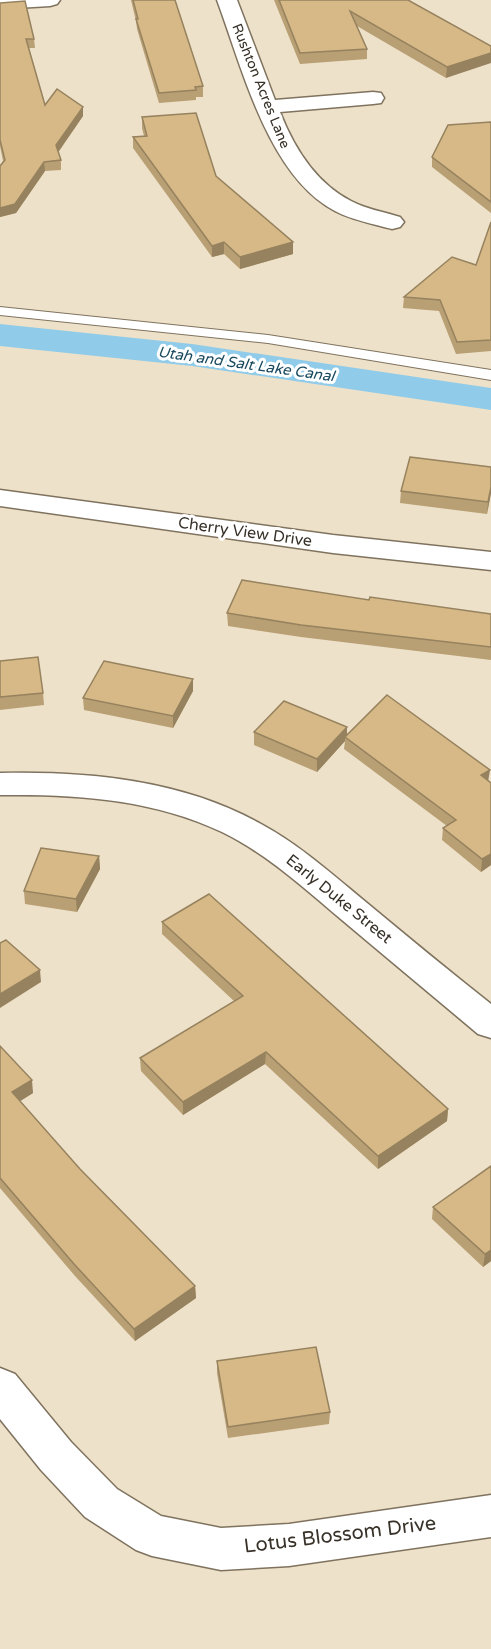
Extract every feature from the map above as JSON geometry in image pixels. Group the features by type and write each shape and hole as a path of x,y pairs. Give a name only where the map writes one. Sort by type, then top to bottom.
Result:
{"street":[{"path":"0,3 50,0"},
{"name":"Rushton Acres Lane","path":"226,0 283,146 326,194 354,210 392,222"},
{"path":"267,107 373,98"},
{"name":"Cherry View Drive","path":"0,498 333,544 491,561"},
{"name":"Early Duke Street","path":"0,784 36,782 101,786 170,801 232,824 289,857 491,1024"},
{"name":"Lotus Blossom Drive","path":"0,1388 56,1456 101,1503 152,1535 221,1549 289,1545 491,1516"}],"lane":[{"path":"0,311 268,339 491,375"}],"building":[{"path":"133,0 175,0 203,86 195,87 196,90 159,93 136,19 138,19"},
{"path":"279,0 408,0 491,46 491,53 447,67 350,11 367,49 300,53"},
{"path":"25,1 34,39 26,39 45,105 57,89 83,107 56,145 61,160 44,162 15,204 0,208 0,166 5,160 0,140 0,3"},
{"path":"196,113 216,176 293,242 240,257 224,242 212,246 133,137 147,136 142,117"},
{"path":"491,122 491,202 432,157 448,125"},
{"path":"491,222 491,340 457,342 440,300 404,297 452,257 476,265"},
{"path":"410,457 491,467 488,502 401,491"},
{"path":"242,580 369,600 370,597 491,614 491,647 301,625 227,613"},
{"path":"38,657 43,693 0,697 0,661"},
{"path":"104,661 193,679 173,716 83,698"},
{"path":"387,695 490,770 481,775 491,783 491,854 482,859 443,828 456,820 345,737"},
{"path":"284,701 347,727 317,759 254,732"},
{"path":"41,848 99,856 76,899 24,891"},
{"path":"209,894 448,1109 378,1156 266,1052 183,1102 140,1058 243,996 162,922"},
{"path":"6,940 40,970 0,994 0,943"},
{"path":"0,1046 32,1080 12,1092 80,1169 195,1286 134,1329 0,1178"},
{"path":"491,1166 491,1250 485,1254 433,1207"},
{"path":"316,1347 330,1412 228,1427 217,1361"}],"waterway":[{"name":"Utah and Salt Lake Canal","path":"0,335 192,355 491,399"}]}
